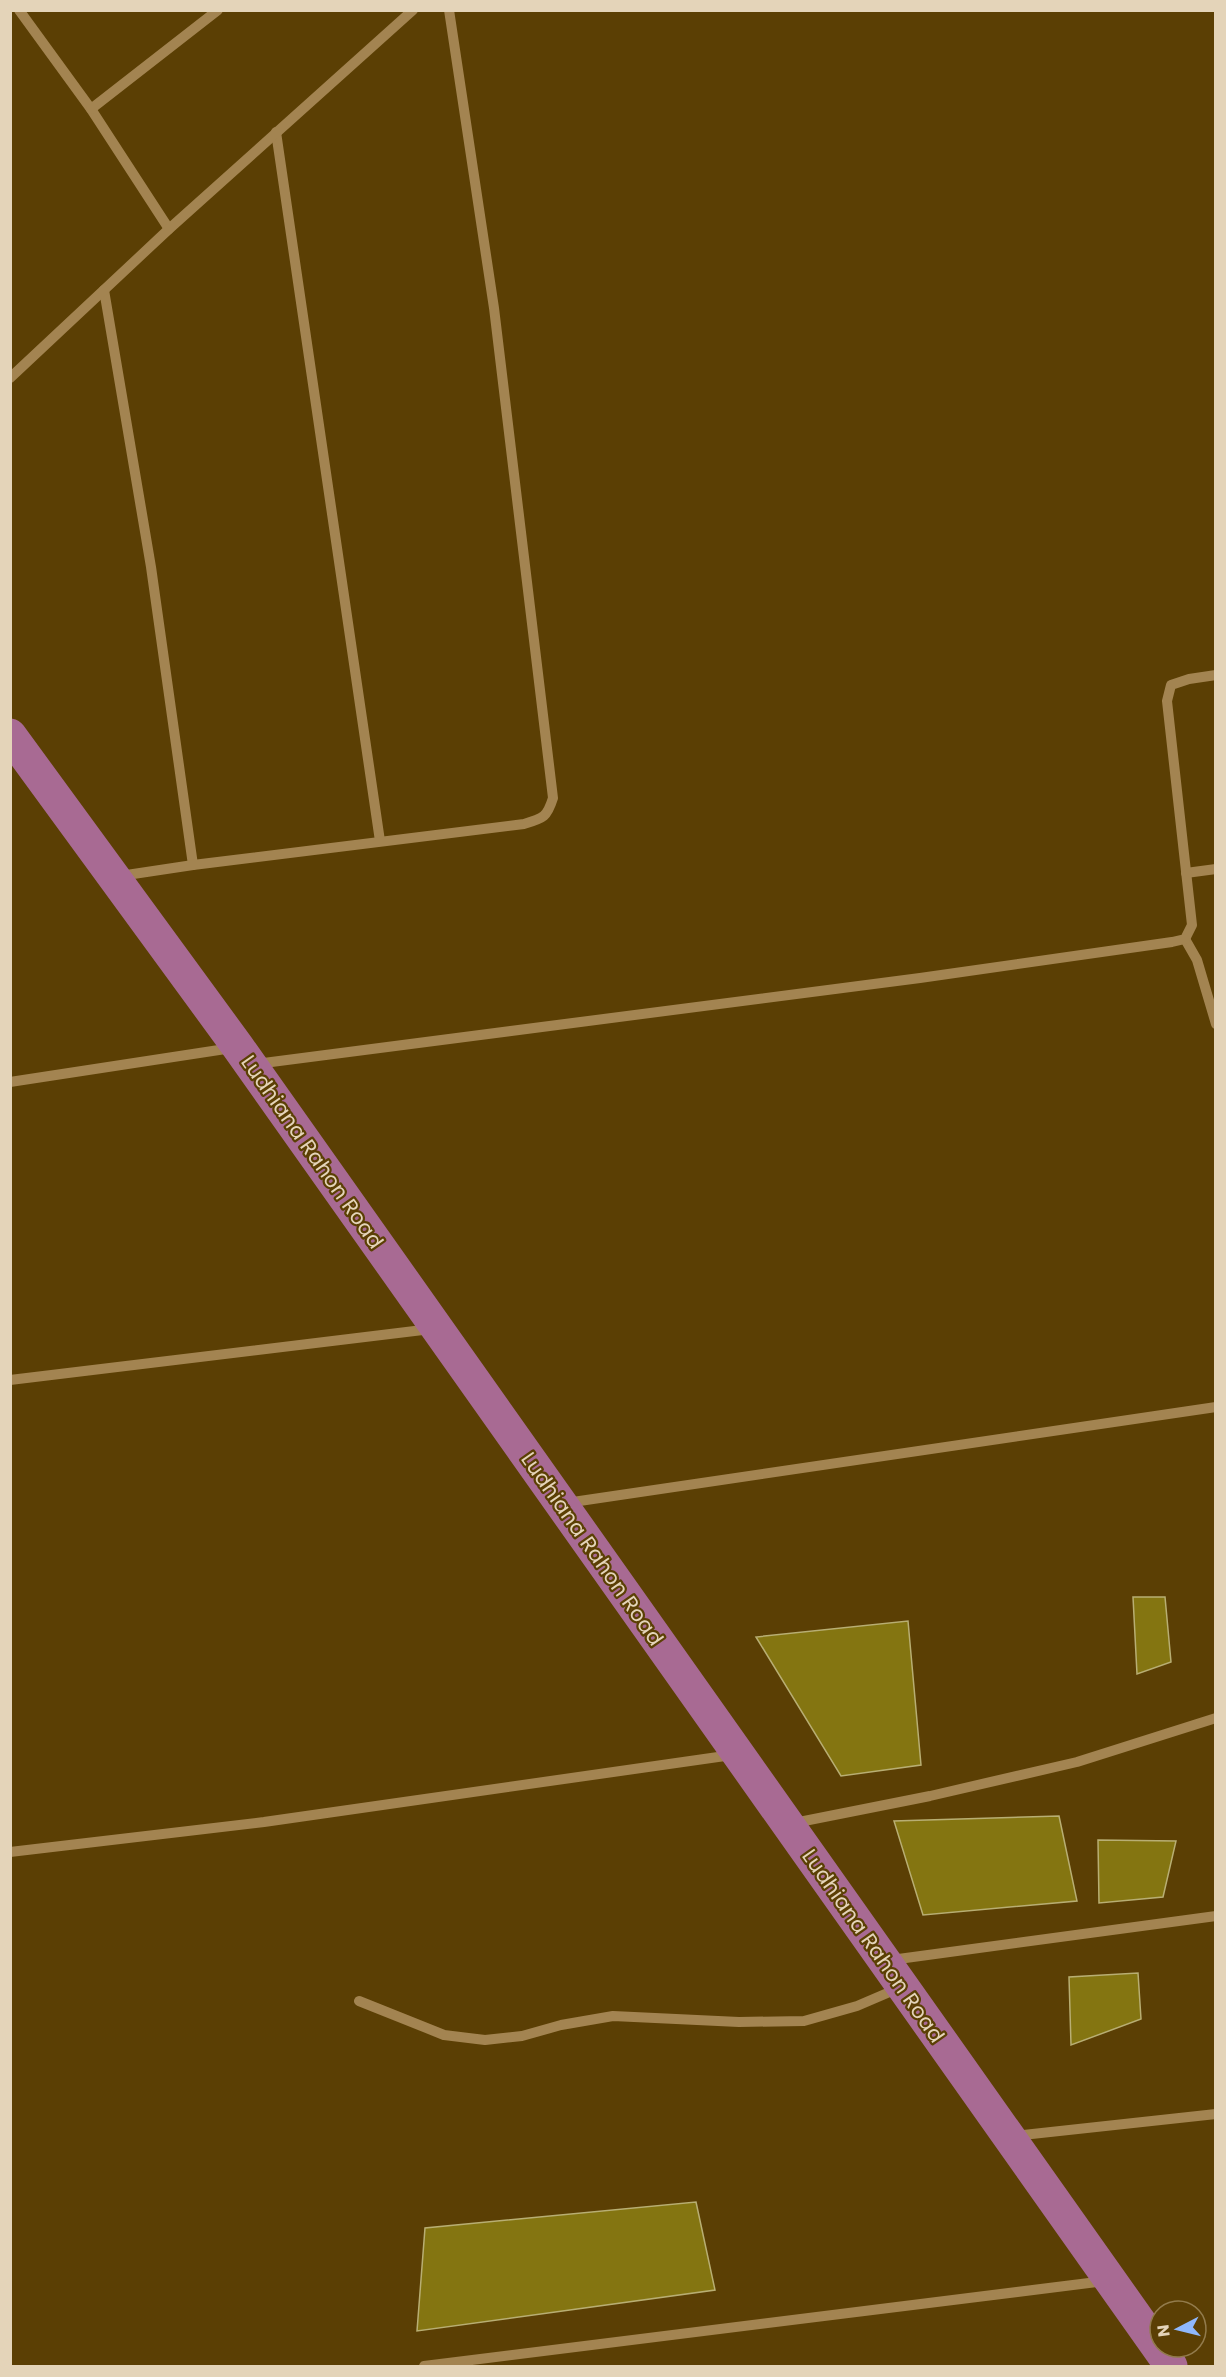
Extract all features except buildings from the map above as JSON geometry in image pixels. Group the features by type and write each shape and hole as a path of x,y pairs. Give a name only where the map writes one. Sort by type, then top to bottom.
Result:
{"main road":[{"name":"Ludhiana Rahon Road","path":"10,735 244,1056 1171,2367"}],"street":[{"path":"18,10 91,109 169,229"},
{"path":"91,109 218,10"},
{"path":"10,378 169,229 413,10"},
{"path":"114,877 524,824 540,819 548,813 553,798 494,308 449,10"},
{"path":"276,132 380,841"},
{"path":"104,290 151,567 193,865"},
{"path":"1185,939 1192,925 1167,701 1171,685 1189,679 1215,675"},
{"path":"1186,873 1215,869"},
{"path":"1185,939 1197,960 1215,1024"},
{"path":"10,1082 931,977 1185,939"},
{"path":"10,1380 437,1329"},
{"path":"560,1504 1215,1407"},
{"path":"787,1824 930,1796 1077,1762 1215,1719"},
{"path":"10,1852 264,1822 738,1754"},
{"path":"359,2001 444,2035 485,2040 522,2036 561,2025 613,2016 740,2022 804,2021 857,2006 893,1974 1215,1916"},
{"path":"1008,2136 1215,2114"},
{"path":"424,2367 1109,2281"}]}
